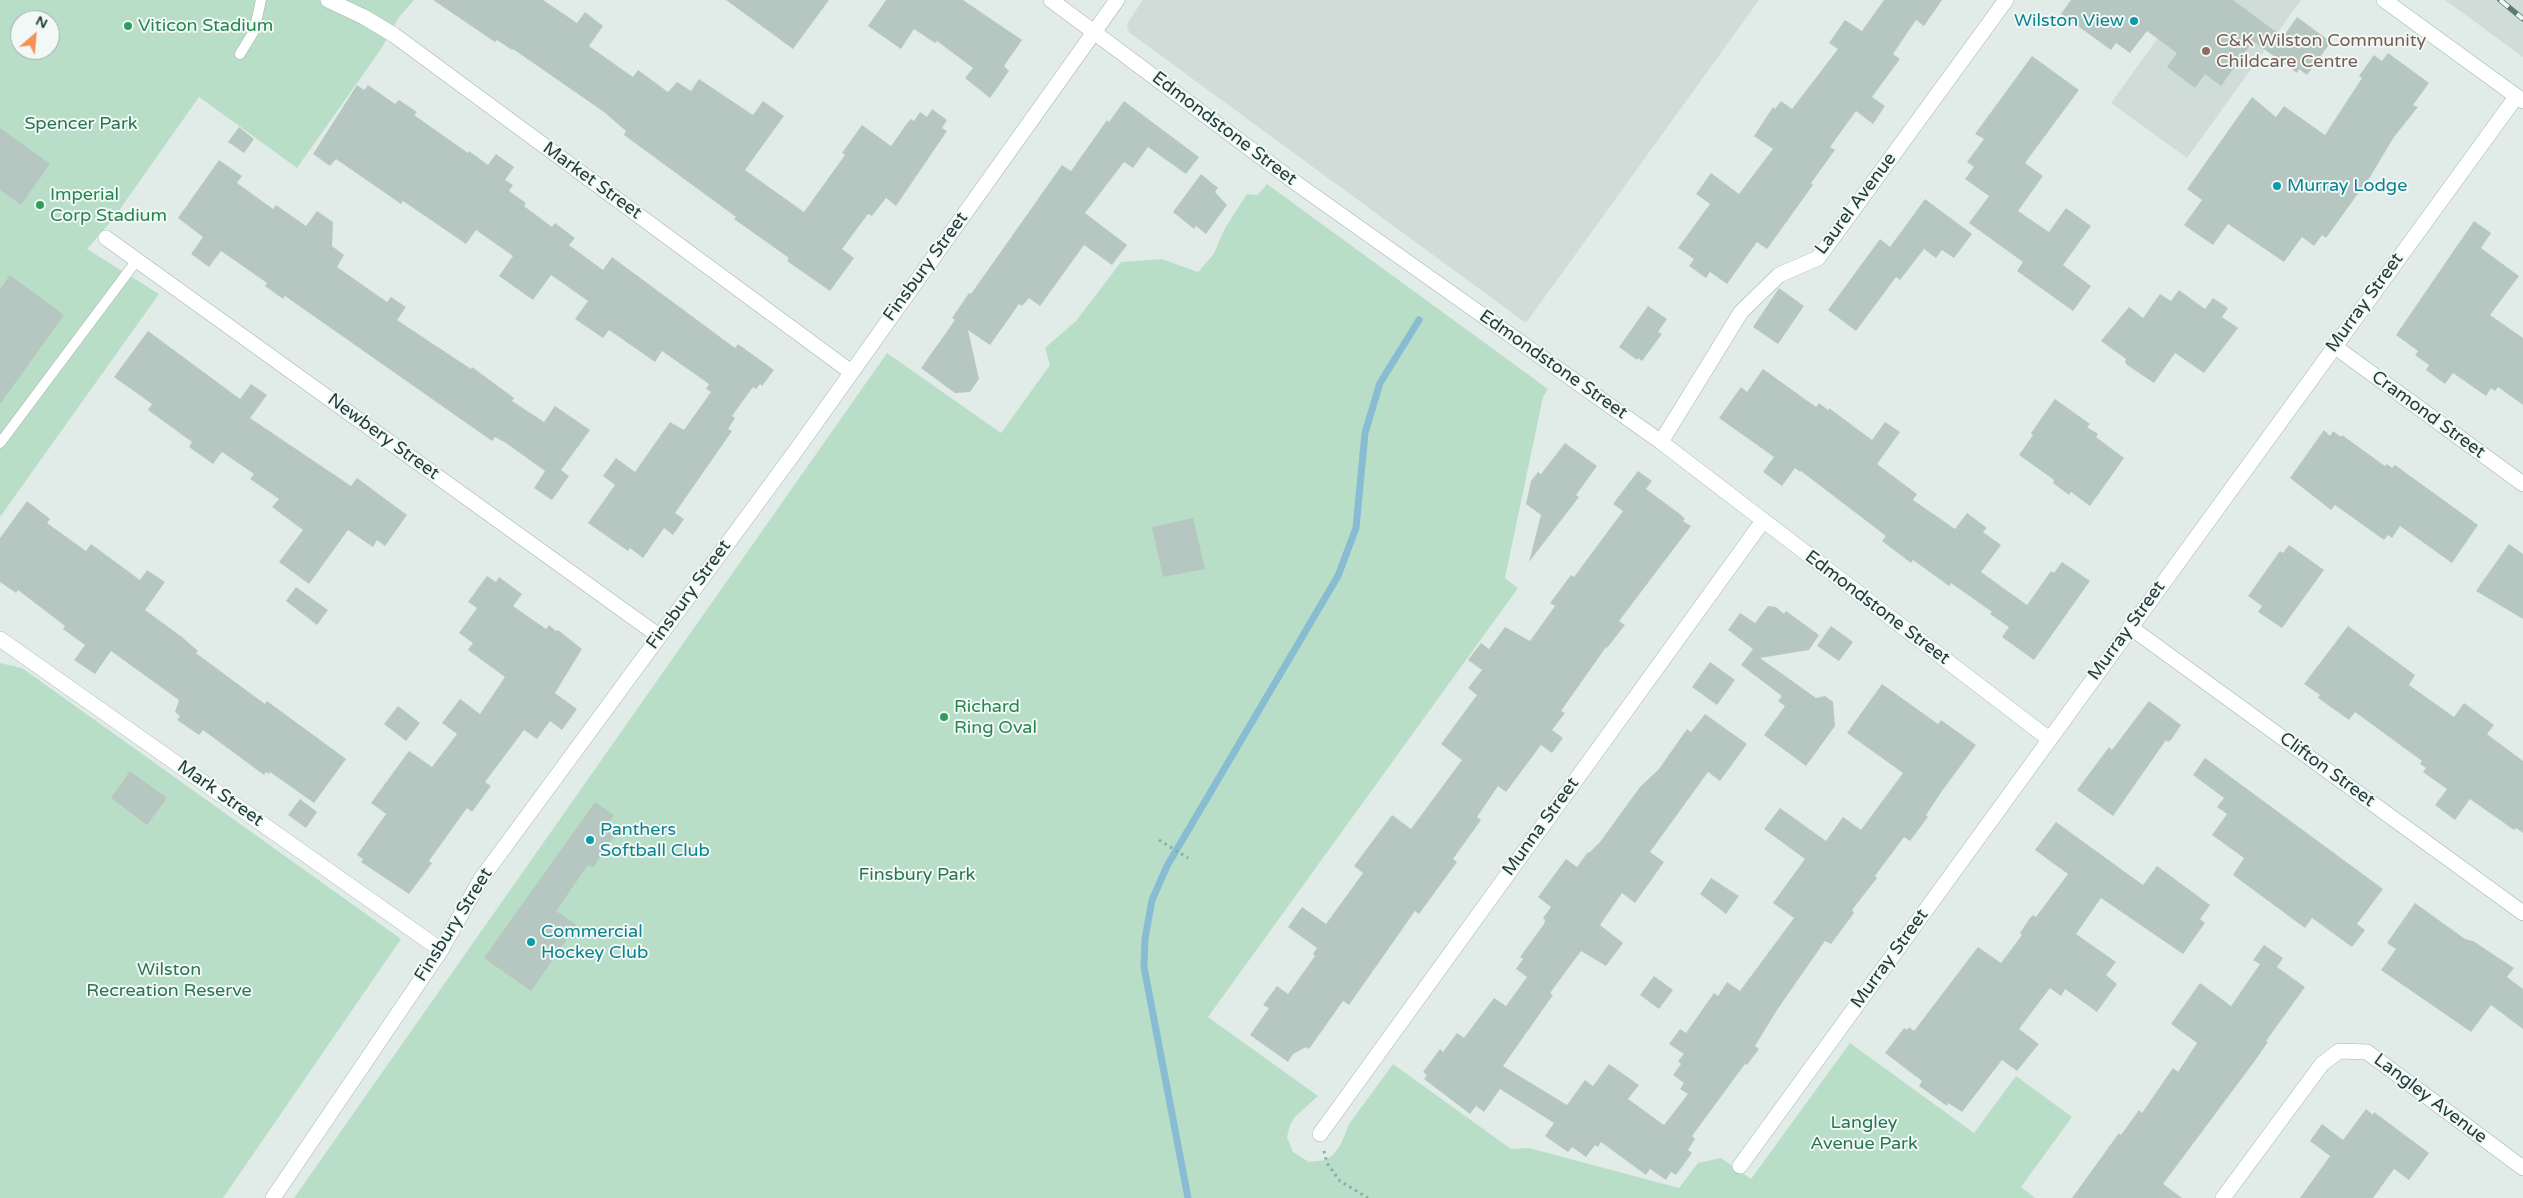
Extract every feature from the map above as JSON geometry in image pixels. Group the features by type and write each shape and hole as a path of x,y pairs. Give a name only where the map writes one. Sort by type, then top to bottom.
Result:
{"street":[{"name":"Market Street","path":"328,0 364,17 394,35 851,372"},
{"name":"Edmondstone Street","path":"1051,0 1296,183 1661,442 2049,739"},
{"name":"Finsbury Street","path":"273,1198 441,950 481,879 851,372 1117,0"},
{"name":"Laurel Avenue","path":"1661,442 1742,312 1779,275 1818,258 2006,0"},
{"path":"2384,0 2520,99"},
{"name":"Murray Street","path":"1740,1166 2334,346 2520,99"},
{"name":"Newbery Street","path":"106,238 659,636"},
{"name":"Cramond Street","path":"2334,346 2523,484"},
{"name":"Munna Street","path":"1320,1134 1763,520"},
{"name":"Clifton Street","path":"2130,627 2523,913"},
{"name":"Mark Street","path":"0,638 441,950"},
{"name":"Langley Avenue","path":"2223,1198 2322,1064 2339,1050 2368,1052 2523,1168"}],"lane":[{"path":"240,54 254,31 261,0"},
{"path":"0,443 137,260"}],"path":[{"path":"1159,840 1188,858"},
{"path":"1320,1134 1327,1163 1340,1181 1368,1198"}],"shaded area":[{"path":"1143,0 1759,0 1526,323 1130,33 1127,28 1128,22"},
{"name":"C&K Wilston Community Childcare Centre","path":"2185,0 2301,0 2187,158 2111,103"},
{"path":"2445,0 2523,0 2523,57"}],"green space":[{"name":"Spencer Park","path":"0,0 414,0 399,17 381,49 297,168 199,97 113,219 87,249 159,294 0,517"},
{"name":"Finsbury Park","path":"1267,184 1548,389 1543,397 1505,578 1518,588 1208,1017 1318,1096 1295,1117 1290,1125 1287,1137 1293,1152 1309,1162 1325,1160 1333,1155 1341,1144 1349,1124 1393,1064 1511,1149 1529,1148 1679,1188 1698,1163 1721,1158 1751,1179 1850,1043 1974,1133 2016,1076 2072,1117 2021,1187 2035,1198 294,1198 887,353 1001,433 1050,365 1045,348 1076,321 1121,262 1162,259 1198,272 1213,255 1225,228 1247,194 1258,195"},
{"name":"Wilston Recreation Reserve","path":"0,663 22,668 401,939 223,1198 0,1198"}],"building":[{"path":"433,0 543,0 577,23 585,12 603,26 589,46 633,77 638,70 668,92 677,82 691,91 699,79 753,115 763,101 784,116 745,170 804,212 845,155 842,153 862,125 891,146 911,119 914,121 920,112 927,117 932,109 947,120 942,128 947,131 896,206 886,198 872,216 868,214 842,249 854,258 830,291 787,261 789,258 734,219 736,217 624,135 626,131 604,112 513,49 497,40 495,42"},
{"path":"726,0 829,0 793,49"},
{"path":"886,0 963,0 1022,40 1004,66 1009,71 990,98 965,78 973,68 937,41 935,43 914,29 901,49 868,26"},
{"path":"1884,0 1942,0 1924,26 1916,20 1893,54 1900,59 1872,97 1885,106 1873,124 1856,111 1830,147 1835,150 1811,183 1813,185 1767,249 1757,242 1727,284 1710,272 1706,278 1689,266 1694,259 1678,248 1710,204 1696,194 1711,173 1739,194 1773,149 1754,136 1773,107 1775,109 1781,101 1792,109 1838,49 1829,43 1845,20 1862,31"},
{"path":"2071,0 2233,0 2283,37 2297,17 2331,42 2307,75 2299,69 2297,73 2253,41 2221,86 2205,74 2195,88 2167,67 2177,53 2147,31 2130,53 2116,43 2111,50 2061,14"},
{"path":"2388,53 2429,83 2413,105 2418,107 2394,137 2370,177 2326,238 2322,235 2314,246 2302,237 2284,262 2228,224 2213,245 2184,225 2202,200 2187,189 2252,97 2276,117 2284,106 2325,135 2362,78 2359,76 2374,55 2382,61"},
{"path":"2032,56 2079,90 2025,163 2043,176 2018,211 2049,232 2066,208 2091,226 2063,265 2091,286 2073,311 2017,271 2023,262 1969,223 1989,196 1965,179 1974,167 1967,162 1984,139 1975,134"},
{"path":"357,85 364,90 368,85 395,104 399,100 417,112 414,115 488,165 496,154 514,167 505,180 513,185 509,191 526,203 524,206 552,227 555,223 575,238 569,245 603,270 612,257 735,348 738,344 774,370 762,386 760,384 756,389 753,387 732,416 735,418 728,429 732,431 675,513 684,519 673,535 664,528 643,558 630,548 628,551 588,523 615,485 603,476 616,458 635,472 670,422 684,430 711,392 706,389 709,384 662,351 655,362 609,330 603,338 575,319 588,301 551,275 533,300 499,276 513,256 476,230 466,244 403,201 401,204 336,159 330,166 313,154"},
{"path":"1124,101 1199,157 1186,174 1148,147 1133,168 1124,162 1085,213 1127,245 1112,265 1084,245 1040,306 1029,298 1022,306 1019,304 990,345 968,330 979,379 970,392 955,393 921,368 955,320 952,318 969,293 971,294 1062,165 1071,171 1107,120 1109,122"},
{"path":"239,127 254,139 244,153 228,142"},
{"path":"0,128 50,164 21,205 0,190"},
{"path":"219,160 242,176 237,183 273,209 276,205 306,226 317,211 333,222 332,246 344,255 337,267 387,302 391,297 406,307 397,320 471,369 472,367 514,398 512,401 544,422 555,406 590,430 561,470 569,476 552,500 534,488 545,471 506,443 495,437 492,441 285,296 283,299 265,286 267,283 221,251 209,267 191,254 203,237 178,218"},
{"path":"1201,174 1218,188 1215,192 1227,205 1206,234 1196,226 1194,229 1173,212"},
{"path":"1925,199 1972,234 1954,258 1942,250 1936,258 1924,249 1900,280 1896,277 1856,331 1828,310 1880,239 1890,247"},
{"path":"2474,221 2491,233 2481,248 2519,276 2490,315 2523,338 2523,405 2498,387 2495,391 2491,388 2486,396 2453,373 2445,384 2426,370 2429,365 2415,355 2418,351 2396,335"},
{"path":"10,275 64,315 0,404 0,289"},
{"path":"1779,288 1804,306 1778,344 1753,327"},
{"path":"2179,290 2205,309 2213,298 2228,308 2222,317 2238,328 2204,373 2175,353 2154,383 2127,365 2126,359 2101,341 2129,307 2143,318 2160,294 2171,301"},
{"path":"1648,306 1667,319 1658,332 1662,334 1642,361 1638,358 1637,360 1619,347"},
{"path":"148,331 240,399 251,384 267,395 250,418 351,486 357,478 407,515 385,546 377,540 373,547 348,530 309,584 279,562 303,530 272,507 279,499 250,479 254,474 222,452 213,464 189,447 192,442 148,410 152,404 114,377"},
{"path":"1763,369 1816,407 1819,403 1828,410 1829,408 1872,440 1885,422 1900,432 1877,464 1917,494 1913,500 1955,529 1967,513 1987,528 1983,532 2001,545 1981,572 2027,605 2051,571 2054,573 2062,562 2090,581 2034,660 2002,637 2009,627 1990,614 1992,612 1951,583 1949,586 1913,560 1911,563 1882,541 1886,536 1801,471 1795,468 1782,486 1763,472 1774,457 1719,418 1741,387 1747,392"},
{"path":"2055,399 2090,424 2087,427 2098,434 2096,437 2124,458 2090,506 2071,492 2069,495 2053,483 2054,480 2019,455 2033,435 2031,433"},
{"path":"2324,430 2330,436 2333,431 2341,437 2342,435 2385,466 2387,464 2392,468 2395,465 2478,525 2452,563 2400,526 2392,538 2388,535 2384,540 2335,505 2331,510 2290,478"},
{"path":"1565,443 1597,466 1576,495 1579,497 1529,562 1541,515 1526,504 1531,481 1538,472 1541,474"},
{"path":"1638,471 1652,481 1646,489 1680,514 1685,519 1683,521 1691,526 1619,621 1625,625 1606,647 1561,711 1565,713 1552,730 1563,738 1552,753 1541,745 1506,792 1498,786 1477,817 1481,820 1453,859 1457,862 1419,914 1415,911 1349,1005 1343,1001 1309,1049 1306,1047 1293,1054 1288,1062 1250,1035 1269,1008 1263,1005 1277,986 1288,994 1315,956 1313,954 1317,948 1288,927 1302,907 1326,924 1363,873 1354,866 1392,815 1411,829 1462,760 1441,744 1477,695 1468,688 1482,670 1468,660 1481,643 1489,649 1505,627 1530,641 1555,606 1550,603 1571,575 1574,577 1623,511 1613,504"},
{"path":"27,501 50,519 47,523 86,551 91,544 140,580 147,570 165,582 145,610 182,637 198,651 196,653 235,682 265,704 267,701 346,759 314,803 270,772 269,774 266,772 264,775 203,730 199,735 177,720 180,716 175,712 179,700 111,651 95,674 74,660 85,645 63,629 65,626 18,590 16,593 0,582 0,538"},
{"path":"1193,518 1205,569 1163,577 1152,527"},
{"path":"2509,544 2523,554 2523,619 2476,591"},
{"path":"2289,545 2324,570 2282,628 2258,612 2262,606 2248,596 2280,551 2283,553"},
{"path":"487,576 496,582 499,577 522,594 513,606 546,629 549,625 556,631 558,630 582,649 555,693 577,709 562,730 550,721 537,739 524,730 485,782 491,786 472,812 467,808 429,861 432,863 409,894 361,862 363,859 357,855 386,814 371,803 409,751 432,767 457,734 442,723 460,699 480,714 505,677 468,650 473,643 459,633 477,608 468,602"},
{"path":"296,587 328,610 317,625 286,601"},
{"path":"1768,606 1776,607 1784,614 1786,611 1819,635 1809,650 1760,658 1816,698 1825,696 1833,702 1835,726 1806,766 1764,735 1785,706 1778,701 1782,696 1741,665 1753,649 1728,630 1740,613 1755,623"},
{"path":"1831,626 1853,642 1839,661 1817,646"},
{"path":"2348,626 2415,675 2409,685 2454,717 2464,703 2494,725 2487,734 2523,761 2523,833 2516,828 2514,830 2470,799 2455,820 2435,805 2447,789 2423,772 2426,768 2420,764 2422,761 2355,712 2349,720 2318,698 2320,695 2304,684"},
{"path":"1710,662 1735,680 1717,705 1692,687"},
{"path":"1882,684 1938,724 1941,720 1976,745 1942,791 1926,815 1928,817 1910,841 1904,837 1875,876 1877,878 1852,910 1854,913 1831,944 1825,941 1777,1010 1755,1046 1759,1049 1747,1065 1745,1064 1692,1136 1695,1139 1688,1150 1692,1153 1676,1175 1671,1172 1666,1180 1650,1169 1646,1175 1601,1142 1598,1147 1595,1145 1586,1157 1572,1147 1568,1152 1545,1136 1554,1123 1500,1089 1484,1112 1476,1106 1470,1114 1424,1079 1427,1075 1423,1072 1440,1049 1443,1052 1457,1033 1464,1038 1494,998 1506,1006 1527,977 1516,969 1523,959 1520,957 1544,924 1545,920 1543,918 1551,907 1538,897 1566,859 1577,867 1588,852 1600,842 1640,787 1659,769 1687,729 1691,732 1705,714 1747,744 1720,781 1708,772 1650,852 1664,862 1635,903 1622,893 1600,925 1623,943 1606,966 1581,951 1550,993 1553,995 1503,1066 1567,1105 1585,1080 1593,1086 1609,1064 1639,1085 1628,1099 1664,1125 1688,1094 1680,1089 1684,1083 1673,1075 1681,1064 1678,1061 1684,1054 1669,1044 1680,1029 1686,1033 1714,993 1718,996 1727,982 1740,991 1794,918 1773,903 1805,859 1764,829 1780,808 1826,841 1843,817 1861,830 1903,773 1847,733"},
{"path":"2149,701 2181,725 2171,740 2168,742 2166,740 2113,816 2077,790 2109,747 2112,750"},
{"path":"398,706 420,723 406,741 384,724"},
{"path":"2205,758 2383,889 2357,924 2365,930 2352,947 2312,918 2305,928 2233,875 2244,858 2212,835 2227,814 2217,807 2224,798 2193,775"},
{"path":"130,771 167,798 147,825 111,798"},
{"path":"300,799 317,812 306,828 288,815"},
{"path":"595,802 614,815 607,825 617,832 593,868 588,865 556,911 577,925 531,991 484,958"},
{"path":"2056,822 2143,885 2157,866 2210,905 2200,919 2205,923 2183,954 2101,898 2076,934 2116,962 2106,975 2117,984 2097,1012 2065,989 2061,996 2050,988 2019,1029 2039,1044 2017,1071 2002,1060 1962,1112 1948,1103 1947,1106 1919,1086 1922,1081 1885,1053 1904,1028 1907,1030 1909,1027 1914,1031 1978,947 2001,963 2022,935 2020,933 2030,918 2033,915 2036,917 2068,874 2035,850"},
{"path":"1711,878 1739,896 1726,914 1700,894"},
{"path":"2415,903 2465,939 2473,941 2514,968 2507,977 2523,989 2523,1029 2491,1005 2471,1032 2381,970 2396,949 2387,943"},
{"path":"2264,945 2283,958 2277,967 2305,987 2266,1041 2268,1042 2254,1062 2163,1184 2182,1198 2072,1198 2119,1133 2121,1135 2139,1110 2142,1113 2173,1068 2178,1072 2197,1043 2171,1024 2200,983 2231,1006 2260,964 2253,960"},
{"path":"1654,976 1673,990 1659,1009 1640,995"},
{"path":"2366,1109 2373,1115 2374,1112 2429,1153 2409,1180 2394,1169 2373,1198 2300,1198 2330,1156 2310,1141 2322,1124 2343,1140"}],"waterway":[{"path":"1188,1198 1144,967 1145,939 1152,900 1167,866 1338,576 1356,528 1365,433 1380,383 1419,320"}],"railway":[{"path":"2500,0 2523,19"}],"place":[{"name":"Wilston View","path":"2134,21"},
{"name":"Viticon Stadium","path":"128,26"},
{"name":"C&K Wilston Community Childcare Centre","path":"2206,51"},
{"name":"Murray Lodge","path":"2277,186"},
{"name":"Imperial Corp Stadium","path":"40,205"},
{"name":"Richard Ring Oval","path":"944,717"},
{"name":"Panthers Softball Club","path":"590,840"},
{"name":"Commercial Hockey Club","path":"531,942"}],"park label":[{"name":"Langley Avenue Park","path":"1864,1133"}]}
